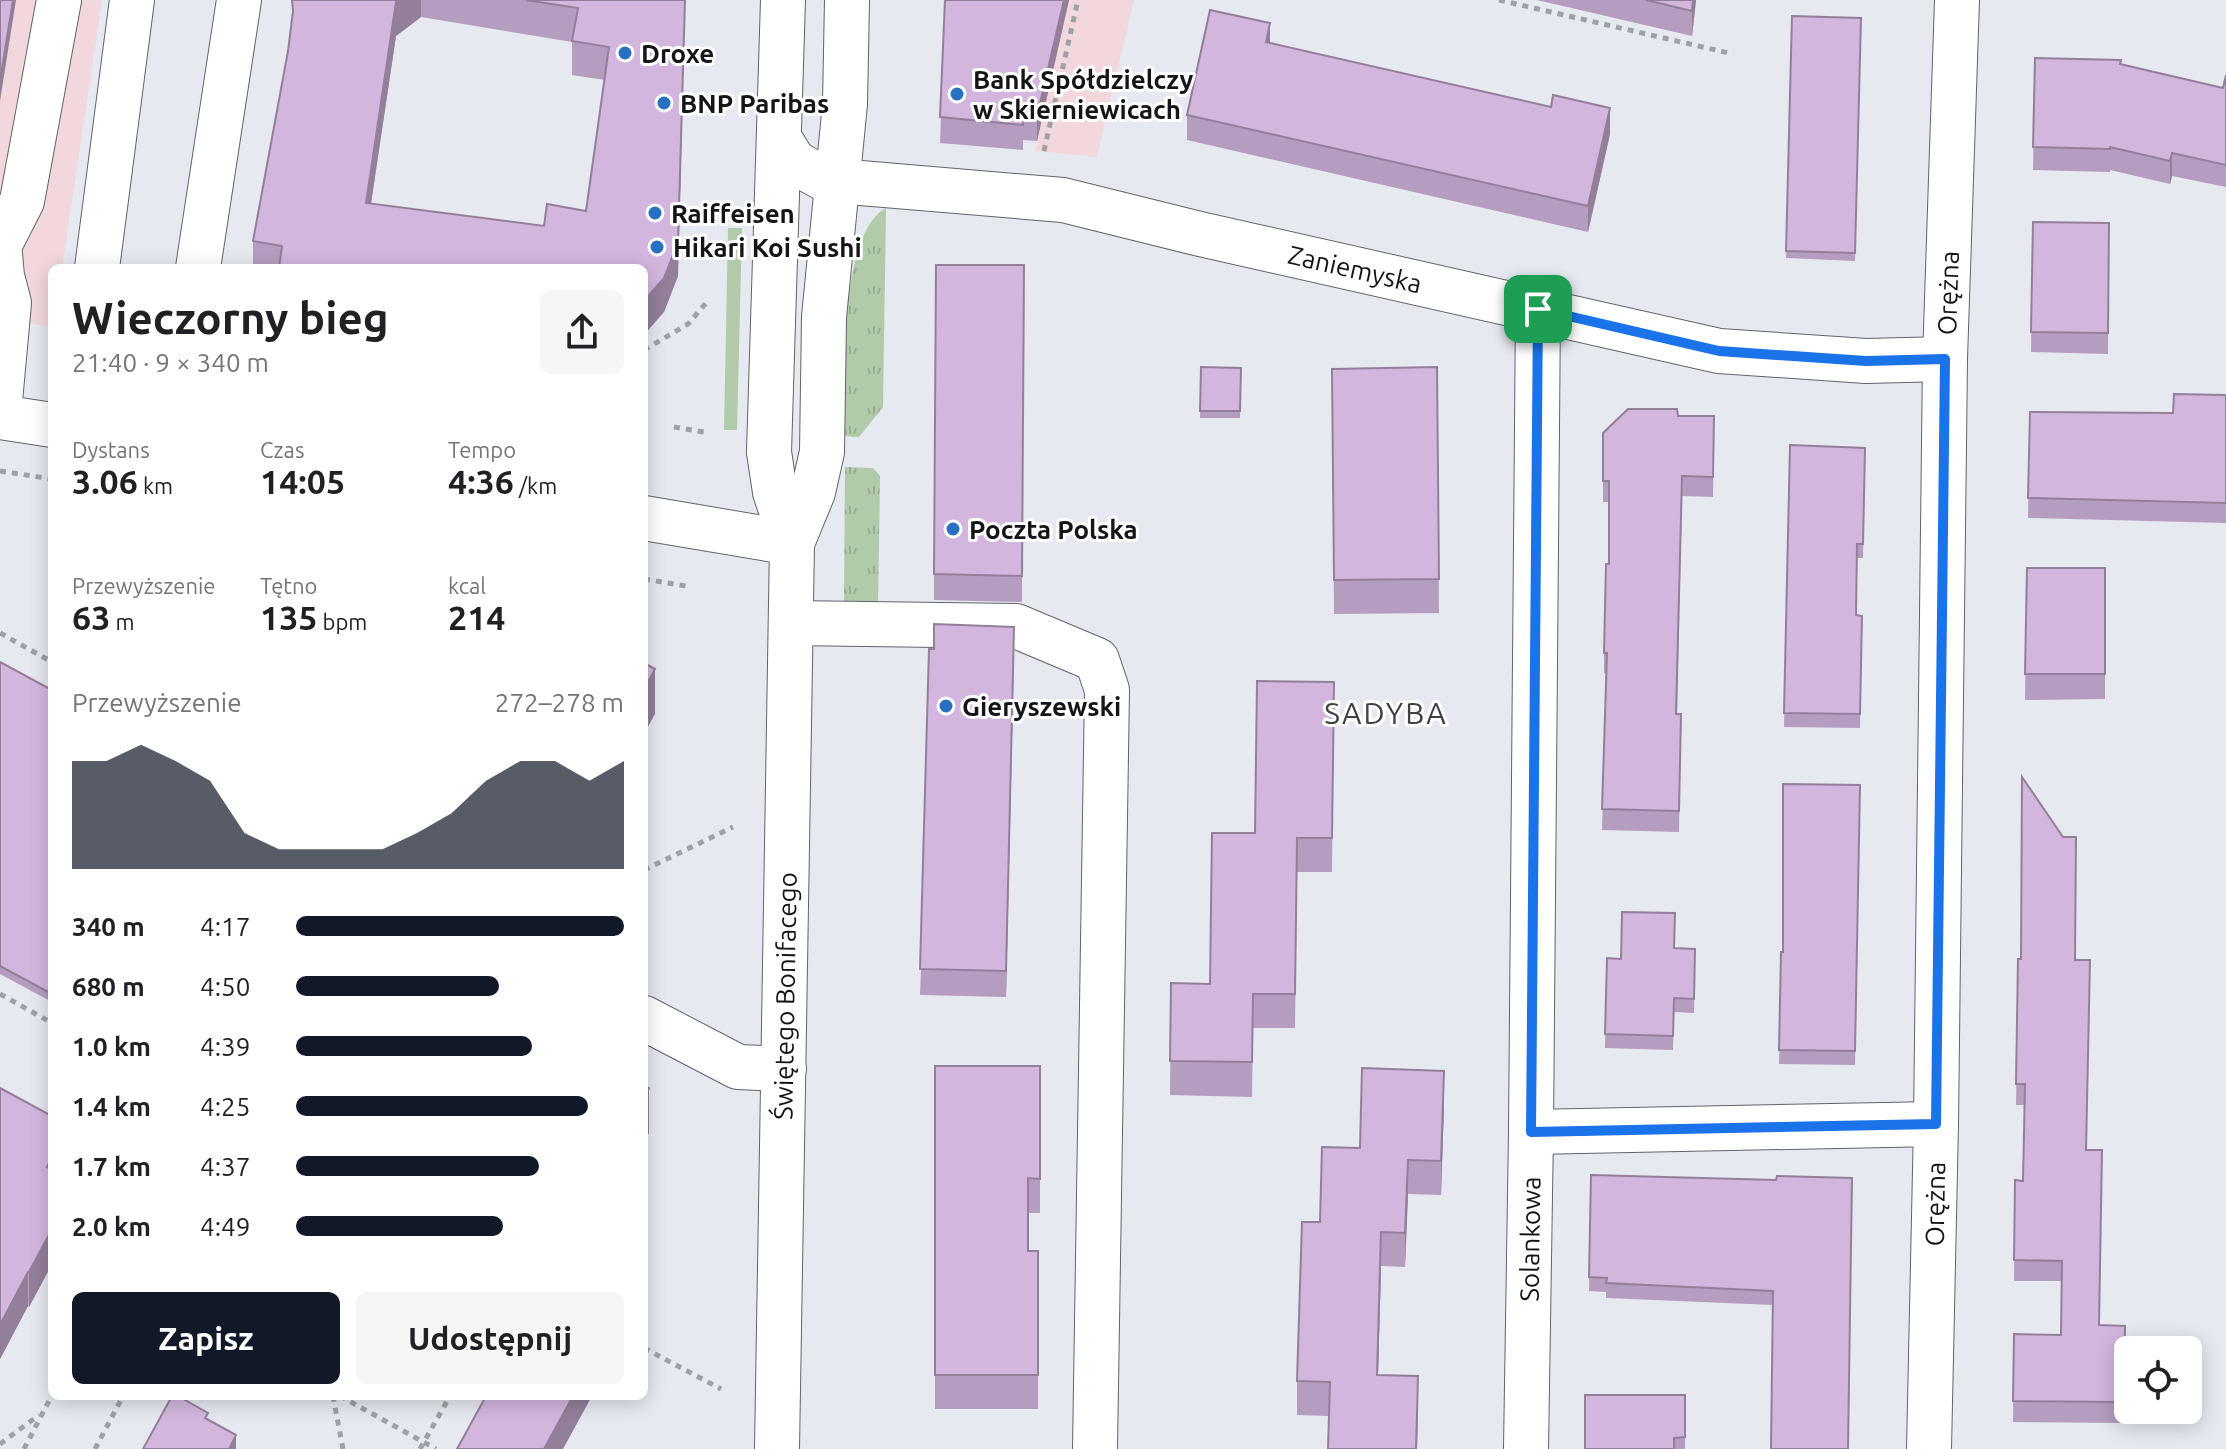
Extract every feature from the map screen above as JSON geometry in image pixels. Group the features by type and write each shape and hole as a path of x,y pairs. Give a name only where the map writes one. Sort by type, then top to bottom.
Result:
{"street":[{"path":"0,401 9,303 0,262 22,201 59,0"},
{"path":"98,264 132,0"},
{"path":"199,264 239,0"},
{"name":"Świętego Bonifacego","path":"777,1449 792,543 775,492 769,452 783,0"},
{"name":"Świętego Bonifacego","path":"792,543 813,492 822,452 824,317 845,104 847,0"},
{"name":"Orężna","path":"1929,1449 1945,359 1957,0"},
{"name":"Zaniemyska","path":"781,141 794,162 821,177 837,181 1063,200 1200,234 1719,351 1866,361 1945,359"},
{"name":"Solankowa","path":"1526,1449 1538,309"},
{"path":"0,417 48,424"},
{"path":"648,519 792,543"},
{"path":"791,623 1016,626 1097,660 1107,690 1095,1449"},
{"path":"648,1020 738,1067 784,1069"},
{"path":"1531,1132 1936,1124"}],"path":[{"path":"1042,158 1078,0"},
{"path":"1499,0 1733,54"},
{"path":"648,348 688,324 707,302"},
{"path":"674,427 704,432"},
{"path":"0,471 48,478"},
{"path":"648,580 686,586"},
{"path":"0,633 48,660"},
{"path":"648,868 733,827"},
{"path":"0,994 48,1021"},
{"path":"648,1350 721,1389"},
{"path":"24,1449 49,1400"},
{"path":"95,1449 121,1400"},
{"path":"334,1400 343,1449"},
{"path":"347,1400 422,1446 436,1449"},
{"path":"422,1446 448,1400"},
{"path":"0,1444 43,1412"}],"shaded area":[{"path":"0,0 102,0 63,264 48,264 48,326 0,319"},
{"path":"1069,0 1134,0 1097,157 1035,151"}],"green space":[{"path":"886,208 883,407 859,437 844,436 845,349 851,279 870,223"},
{"path":"728,228 742,228 737,430 724,430"},
{"path":"845,467 873,468 880,476 878,609 844,604"}],"building":[{"path":"0,0 13,0 0,81"},
{"path":"292,0 398,0 366,203 544,226 547,204 586,211 609,47 572,41 578,8 526,0 685,0 678,242 664,278 648,296 648,264 280,264 282,246 253,241 293,11"},
{"path":"945,0 1064,0 1037,116 1023,114 1023,125 940,117"},
{"path":"1646,0 1693,0 1692,11"},
{"path":"1210,10 1270,23 1266,42 1551,107 1553,95 1610,108 1588,206 1187,115"},
{"path":"1792,16 1861,18 1855,253 1786,251"},
{"path":"2035,58 2121,60 2120,64 2223,88 2226,75 2226,165 2172,153 2170,161 2110,147 2033,147"},
{"path":"2033,222 2109,223 2108,333 2031,332"},
{"path":"936,265 1024,265 1022,576 934,574"},
{"path":"1201,367 1241,368 1240,411 1200,411"},
{"path":"1437,367 1439,579 1334,580 1332,369"},
{"path":"2174,394 2226,395 2226,503 2028,498 2030,412 2173,413"},
{"path":"1628,409 1677,409 1678,416 1714,416 1713,477 1682,476 1676,714 1681,714 1679,811 1602,809 1607,653 1604,653 1606,564 1609,564 1609,481 1603,481 1603,433"},
{"path":"1790,445 1865,448 1863,544 1857,544 1856,615 1862,616 1860,714 1784,713"},
{"path":"2027,568 2105,568 2105,674 2025,674"},
{"path":"934,624 1014,627 1006,971 920,969 929,649 934,649"},
{"path":"0,662 48,688 48,992 0,966"},
{"path":"648,665 655,669 648,682"},
{"path":"1257,681 1334,682 1332,838 1297,838 1295,994 1253,994 1252,1062 1170,1061 1171,983 1210,984 1212,833 1255,833"},
{"path":"2022,777 2063,837 2076,837 2075,960 2090,960 2086,1150 2102,1150 2099,1325 2125,1326 2125,1336 2114,1336 2114,1402 2013,1401 2014,1334 2061,1335 2062,1261 2014,1260 2015,1180 2023,1181 2025,1084 2016,1084 2018,959 2021,959"},
{"path":"1783,784 1860,785 1855,1051 1779,1050 1783,952"},
{"path":"1622,912 1675,913 1674,948 1695,949 1694,999 1674,998 1673,1036 1605,1034 1607,958 1621,959"},
{"path":"935,1066 1040,1066 1040,1179 1028,1178 1028,1251 1038,1251 1038,1375 935,1375"},
{"path":"1362,1068 1444,1071 1441,1161 1408,1160 1405,1233 1381,1232 1377,1375 1418,1376 1416,1449 1328,1449 1330,1382 1297,1381 1302,1222 1320,1222 1322,1147 1360,1148"},
{"path":"0,1088 48,1114 48,1236 0,1325"},
{"path":"1591,1175 1776,1180 1777,1176 1852,1178 1848,1449 1771,1449 1773,1291 1606,1283 1607,1278 1589,1277"},
{"path":"1585,1395 1685,1395 1685,1437 1674,1438 1674,1449 1585,1449"},
{"path":"170,1400 185,1400 208,1413 205,1418 236,1435 229,1449 143,1449"},
{"path":"484,1400 571,1400 544,1449 457,1449"}],"place":[{"name":"Droxe","path":"625,53"},
{"name":"Bank Spółdzielczy w Skierniewicach","path":"957,94"},
{"name":"BNP Paribas","path":"664,103"},
{"name":"Raiffeisen","path":"655,213"},
{"name":"Hikari Koi Sushi","path":"657,247"},
{"name":"Poczta Polska","path":"953,529"},
{"name":"Gieryszewski","path":"946,706"}],"district":[{"name":"SADYBA","path":"1386,713"}],"route":[{"path":"1538,309 1719,351 1866,361 1945,359 1936,1124 1531,1132 1538,309"}]}
